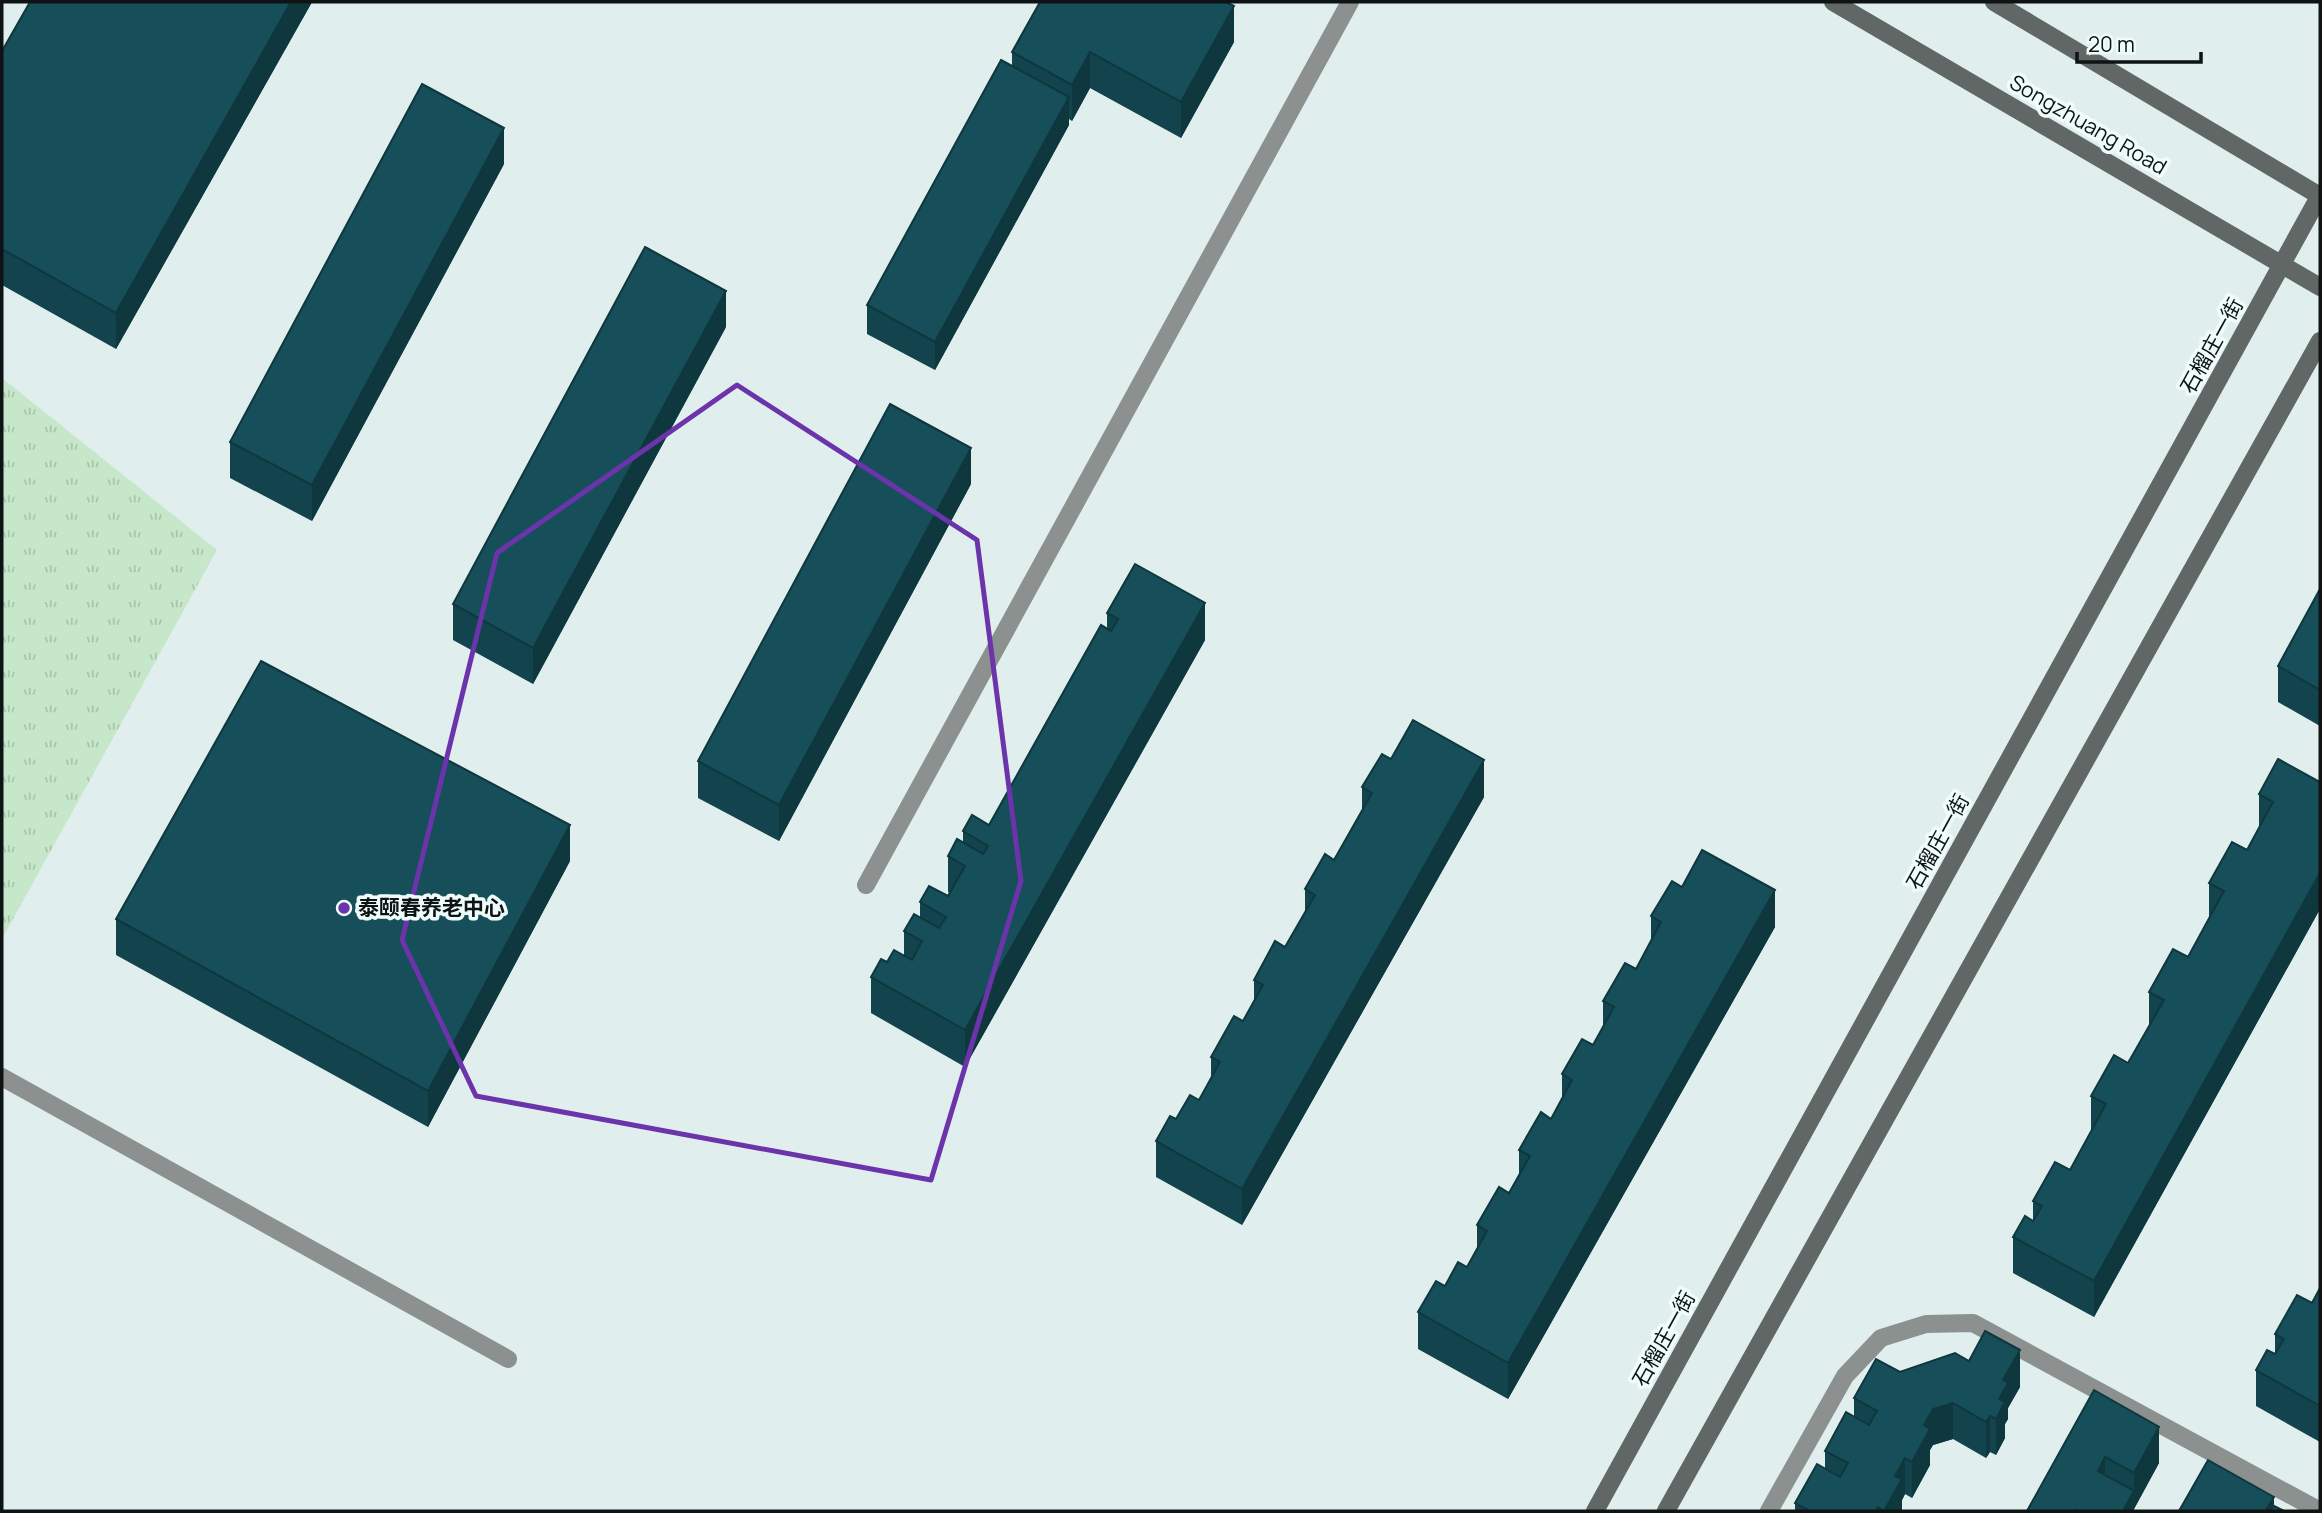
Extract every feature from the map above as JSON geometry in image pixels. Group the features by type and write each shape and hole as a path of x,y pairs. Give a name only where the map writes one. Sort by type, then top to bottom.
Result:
{"street":[{"path":"866,885 1350,2"},
{"name":"Songzhuang Road","path":"1833,2 2320,287"},
{"path":"1994,2 2320,195"},
{"name":"石榴庄一街","path":"1595,1511 2320,195"},
{"path":"1666,1511 2320,341"},
{"path":"2,1077 508,1359"},
{"path":"1769,1511 1845,1376 1881,1338 1926,1324 1973,1323 2320,1511"}],"highlighted area":[{"path":"737,385 977,540 1021,881 931,1180 476,1096 402,940 497,553"}],"green space":[{"path":"2,378 217,550 2,939"}],"building":[{"path":"30,2 291,2 116,313 2,249 2,51"},
{"path":"1040,2 1226,2 1234,6 1181,102 1090,52 1072,85 1012,52"},
{"path":"1001,60 1069,97 935,342 867,305"},
{"path":"422,84 504,128 312,485 230,442"},
{"path":"645,247 726,291 533,648 453,604"},
{"path":"890,404 971,448 779,805 698,761"},
{"path":"1135,564 1205,603 965,1030 871,977 881,959 887,962 894,950 912,960 922,941 904,931 914,914 939,928 946,917 920,902 929,886 948,896 965,866 948,856 957,839 983,854 988,846 963,831 972,815 989,825 1101,625 1111,631 1118,619 1107,613"},
{"path":"2320,589 2320,690 2278,666"},
{"name":"泰颐春养老中心","path":"261,661 570,825 428,1091 116,919"},
{"path":"1413,720 1484,760 1242,1189 1156,1141 1170,1116 1176,1119 1190,1095 1199,1100 1220,1062 1211,1057 1234,1016 1243,1021 1263,985 1254,980 1275,941 1285,947 1315,895 1305,889 1325,854 1334,860 1372,793 1362,787 1382,754 1391,759"},
{"path":"2278,759 2320,782 2320,873 2094,1281 2013,1237 2025,1216 2033,1221 2042,1206 2033,1201 2055,1162 2070,1170 2106,1104 2091,1096 2114,1055 2128,1063 2164,1000 2149,992 2173,949 2188,957 2224,891 2209,883 2232,842 2247,850 2273,802 2259,794"},
{"path":"1702,850 1775,890 1508,1363 1418,1312 1436,1281 1445,1286 1458,1262 1467,1267 1487,1231 1477,1225 1499,1187 1509,1193 1530,1156 1519,1150 1541,1112 1551,1119 1572,1080 1562,1074 1582,1039 1593,1045 1614,1007 1603,1001 1625,963 1636,969 1661,922 1651,916 1672,881 1682,887"},
{"path":"2320,1288 2320,1406 2256,1370 2267,1350 2275,1354 2284,1339 2275,1334 2297,1295 2312,1303"},
{"path":"1985,1331 2020,1350 2003,1380 2008,1383 1999,1399 2005,1402 1996,1419 1990,1416 1986,1422 1953,1403 1933,1409 1924,1425 1930,1429 1912,1462 1905,1458 1895,1476 1902,1479 1884,1511 1878,1507 1875,1511 1810,1511 1795,1503 1817,1464 1840,1477 1848,1463 1825,1451 1846,1412 1869,1425 1877,1411 1854,1398 1876,1359 1900,1372 1955,1353 1969,1361"},
{"path":"2094,1390 2159,1427 2134,1473 2105,1457 2098,1471 2134,1491 2123,1511 2027,1511"},
{"path":"2208,1460 2274,1497 2265,1511 2179,1511"},
{"path":"2274,1506 2284,1511 2270,1511"}],"place":[{"name":"泰颐春养老中心","path":"344,908"}]}
